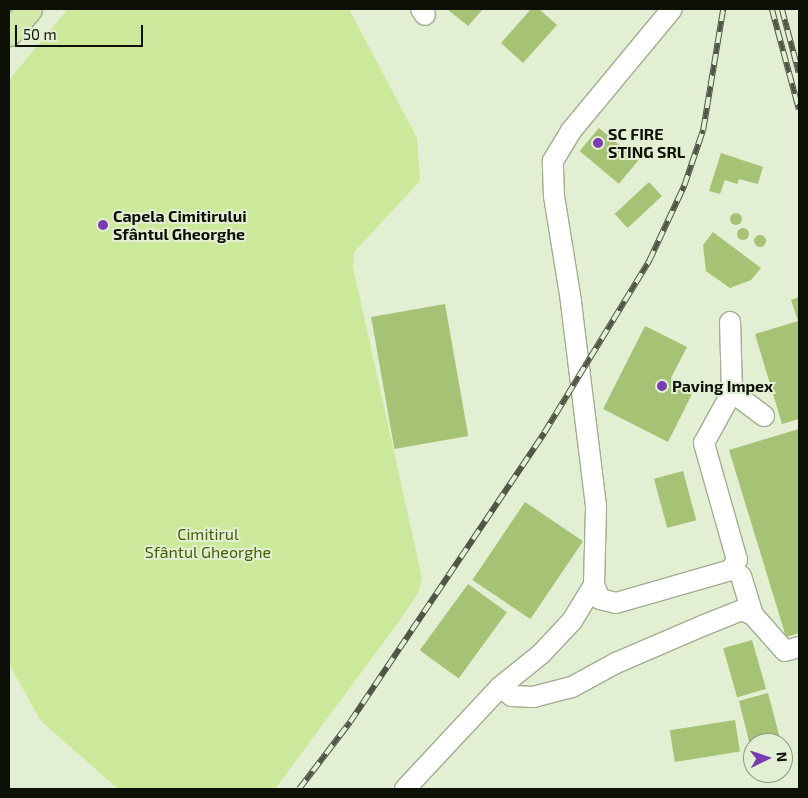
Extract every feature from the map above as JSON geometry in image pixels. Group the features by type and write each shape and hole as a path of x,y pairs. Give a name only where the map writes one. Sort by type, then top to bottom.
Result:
{"main road":[{"path":"9,33 29,9"}],"street":[{"path":"672,9 571,131 553,161 554,196 571,301 596,506 594,585 600,599 616,603 736,569"},
{"path":"730,322 732,392 704,444 747,607 785,651 799,647"},
{"path":"732,392 764,416"},
{"path":"405,789 500,688 541,654 572,621 594,585"},
{"path":"500,688 512,696 533,698 572,687 616,663 747,607"}],"green space":[{"name":"Cimitirul Sfântul Gheorghe","path":"68,9 349,9 417,138 420,181 354,252 353,267 422,578 418,593 400,620 275,789 118,789 41,721 9,664 9,80"}],"building":[{"path":"447,9 483,9 468,26"},
{"path":"531,9 539,9 557,25 523,63 501,43"},
{"path":"599,128 638,161 619,184 580,151"},
{"path":"721,153 763,167 758,184 739,179 737,184 725,180 720,194 709,191"},
{"path":"649,182 662,196 628,228 615,214"},
{"path":"736,213 742,219 736,225 730,219"},
{"path":"743,228 749,234 743,240 737,234"},
{"path":"713,232 761,268 751,280 730,288 706,271 703,245"},
{"path":"760,235 766,241 760,247 754,241"},
{"path":"799,297 799,419 782,424 755,334 798,321 791,300"},
{"path":"445,304 468,436 394,449 371,317"},
{"path":"645,326 687,347 671,378 694,390 668,442 603,409"},
{"path":"799,429 799,633 786,637 729,450"},
{"path":"683,471 696,520 667,528 654,479"},
{"path":"525,502 583,541 530,619 472,580"},
{"path":"468,584 507,612 459,679 420,650"},
{"path":"752,640 766,689 737,697 723,648"},
{"path":"768,693 779,733 747,733 739,701"},
{"path":"735,720 740,752 675,762 670,730"}],"railway":[{"path":"299,789 350,722 544,433 649,261 684,186 703,130 723,9"},
{"path":"772,9 799,109"},
{"path":"782,9 799,73"}],"place":[{"name":"SC FIRE STING SRL","path":"598,143"},
{"name":"Capela Cimitirului Sfântul Gheorghe","path":"103,225"},
{"name":"Paving Impex","path":"662,386"}]}
